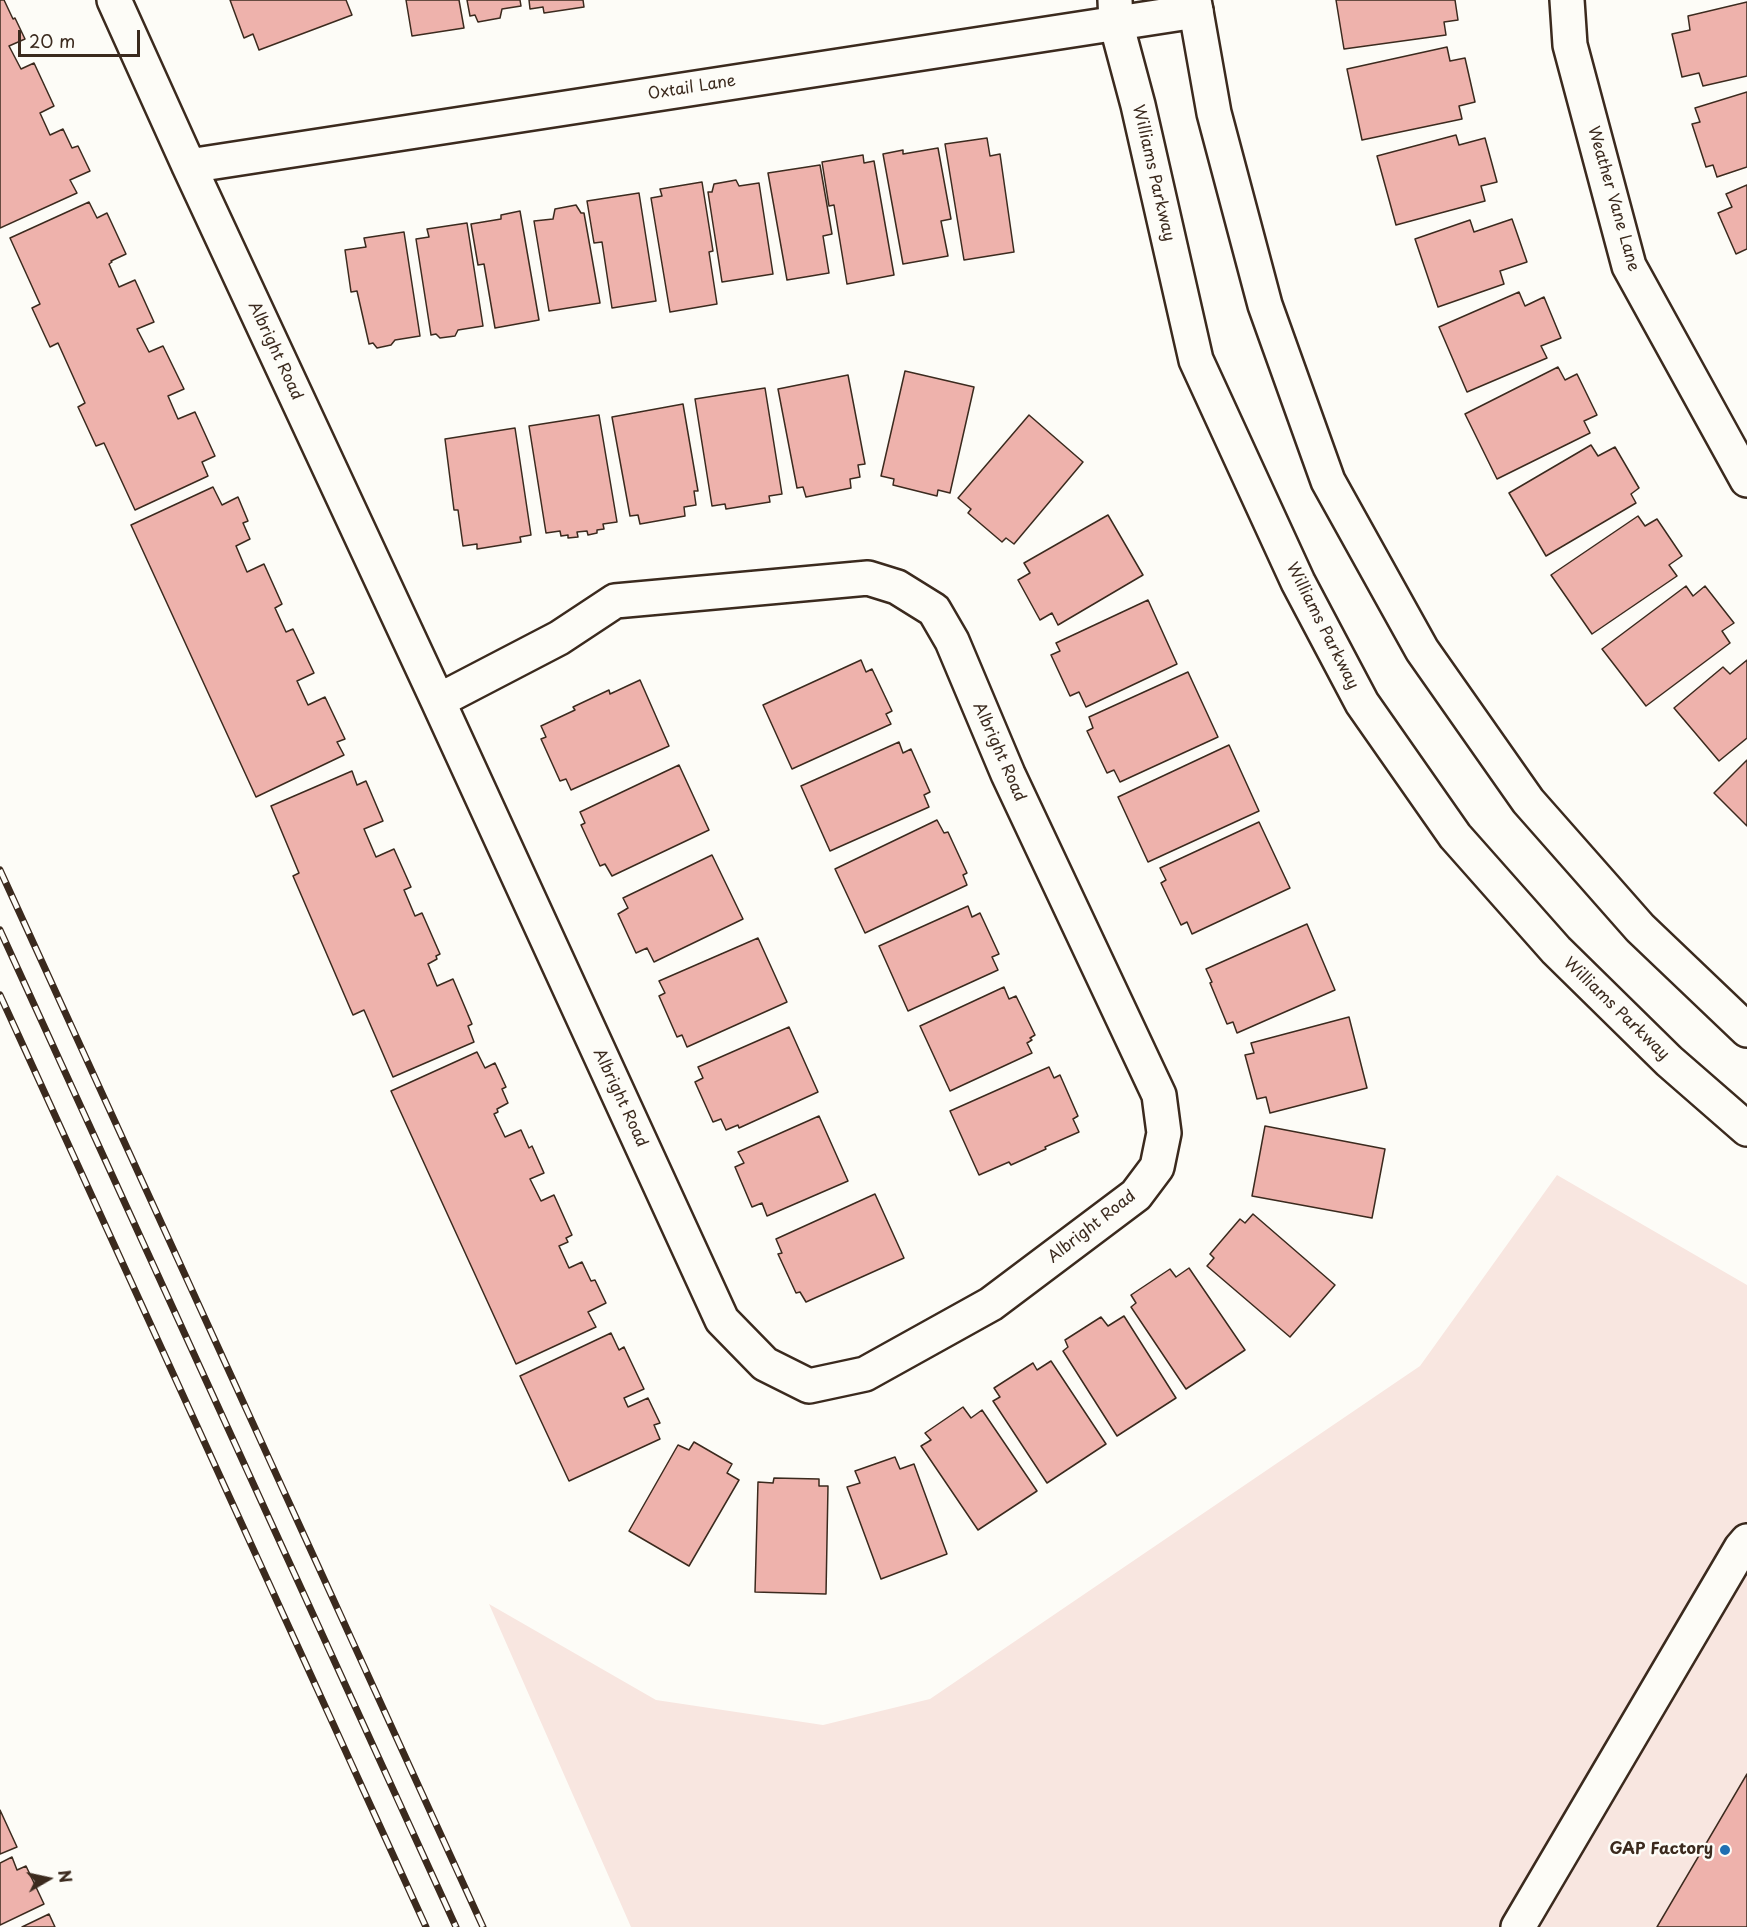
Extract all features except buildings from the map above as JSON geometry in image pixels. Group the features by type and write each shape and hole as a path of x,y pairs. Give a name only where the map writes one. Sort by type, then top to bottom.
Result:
{"street":[{"name":"Albright Road","path":"114,0 722,1320 765,1364 808,1386 865,1374 991,1304 1136,1195 1157,1167 1164,1133 1159,1095 1008,774 952,641 934,610 897,587 868,578 615,601 559,638 438,701"},
{"name":"Weather Vane Lane","path":"1567,0 1570,45 1629,266 1747,480"},
{"name":"Oxtail Lane","path":"189,166 1115,11 1195,6"},
{"path":"1195,6 1214,113 1265,305 1328,481 1422,650 1528,801 1640,928 1747,1030"},
{"name":"Williams Parkway","path":"1115,11 1197,360 1298,582 1362,703 1455,836 1556,950 1669,1061 1747,1129"},
{"path":"1518,1927 1747,1541"}],"shaded area":[{"path":"1557,1175 1747,1285 1747,1927 631,1927 489,1604 656,1700 823,1725 930,1699 1420,1366"}],"railway":[{"path":"0,870 483,1927"},
{"path":"0,930 456,1927"},
{"path":"0,995 426,1927"}],"place":[{"name":"GAP Factory","path":"1725,1850"}]}
